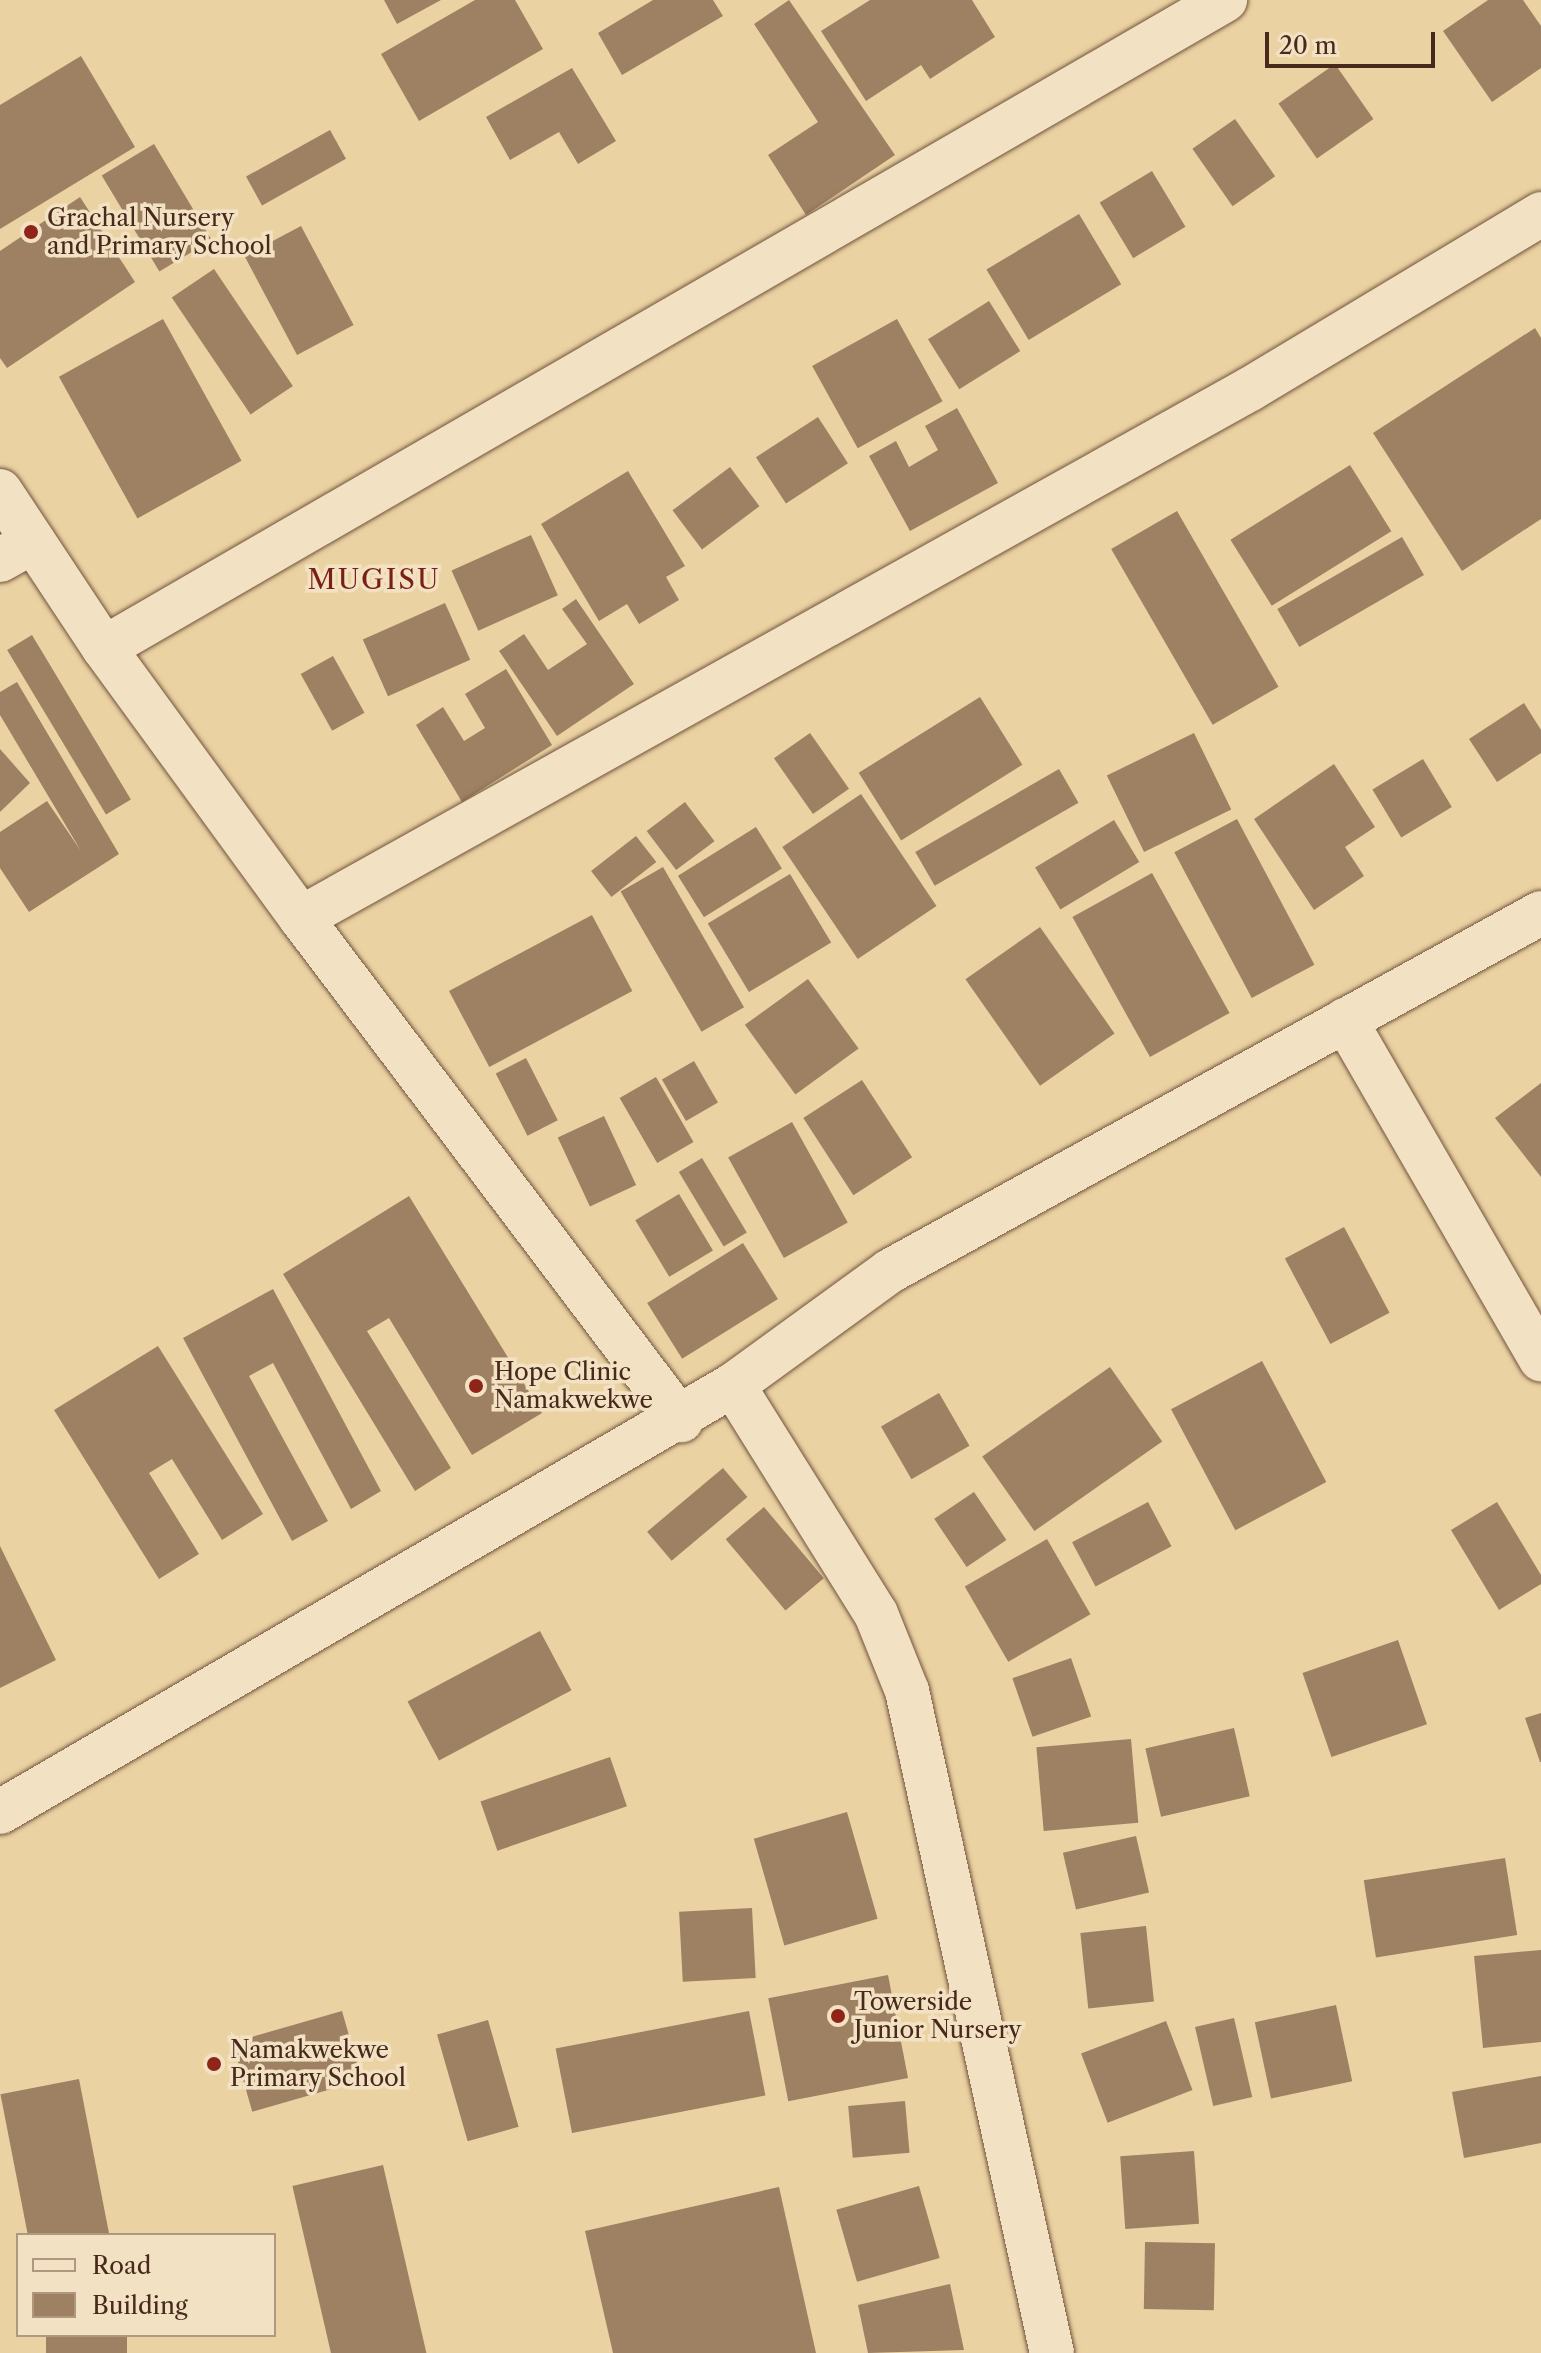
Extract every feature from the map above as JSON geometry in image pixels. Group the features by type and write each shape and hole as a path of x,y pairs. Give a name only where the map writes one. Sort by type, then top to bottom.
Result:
{"street":[{"path":"104,648 1225,0"},
{"path":"301,918 1250,389 1541,214"},
{"path":"0,491 16,551 104,648 301,918 681,1420"},
{"path":"0,1812 681,1420 890,1271 1541,913"},
{"path":"1345,1020 1541,1360"},
{"path":"733,1385 876,1614 907,1691 1052,2353"}],"building":[{"path":"384,0 441,0 397,24"},
{"path":"475,0 515,0 543,49 419,121 381,54"},
{"path":"653,0 713,0 723,16 622,75 598,33"},
{"path":"789,0 895,155 806,215 768,155 818,122 754,24"},
{"path":"870,0 972,0 995,37 930,79 921,65 866,101 821,31"},
{"path":"1488,0 1523,0 1541,26 1541,68 1492,102 1443,31"},
{"path":"81,56 135,147 0,229 0,105"},
{"path":"1335,64 1373,119 1317,158 1278,104"},
{"path":"572,68 616,141 578,164 559,132 510,160 486,117"},
{"path":"1235,119 1275,176 1233,206 1192,149"},
{"path":"330,130 346,159 262,205 246,177"},
{"path":"154,144 212,240 159,271 102,175"},
{"path":"1152,171 1185,227 1133,258 1100,202"},
{"path":"80,197 135,282 7,368 0,358 0,251"},
{"path":"1079,214 1121,284 1029,340 986,270"},
{"path":"301,226 354,325 297,355 244,256"},
{"path":"214,269 293,386 251,414 172,298"},
{"path":"989,301 1020,351 959,389 928,339"},
{"path":"163,319 242,461 137,518 59,377"},
{"path":"897,319 943,401 858,448 812,366"},
{"path":"1535,328 1541,338 1541,519 1462,571 1373,433"},
{"path":"957,408 998,483 910,531 869,456 896,441 909,467 938,450 925,426"},
{"path":"818,417 848,463 786,503 756,457"},
{"path":"1350,465 1391,531 1272,606 1230,540"},
{"path":"730,467 759,506 702,549 672,510"},
{"path":"628,471 685,566 666,577 679,600 639,624 627,604 599,621 541,524"},
{"path":"1177,511 1278,687 1213,725 1111,549"},
{"path":"531,535 558,595 478,631 452,570"},
{"path":"1402,537 1424,575 1299,647 1277,609"},
{"path":"576,599 634,684 557,736 499,651 524,634 548,670 587,644 562,609"},
{"path":"445,603 470,660 388,696 363,640"},
{"path":"32,635 131,800 106,815 7,650"},
{"path":"333,656 365,713 332,731 301,674"},
{"path":"506,669 552,745 462,802 416,725 443,707 464,741 485,728 465,694"},
{"path":"17,682 119,854 29,912 0,868 0,832 47,801 81,851 0,715 0,692"},
{"path":"980,697 1022,765 901,841 859,773"},
{"path":"1524,703 1541,730 1541,753 1497,782 1469,739"},
{"path":"810,733 849,789 813,814 774,758"},
{"path":"1194,733 1231,809 1144,852 1107,776"},
{"path":"0,749 30,783 0,812"},
{"path":"1423,759 1452,807 1401,837 1372,789"},
{"path":"1334,764 1375,827 1345,847 1364,876 1314,910 1254,819"},
{"path":"1059,769 1078,803 935,886 915,852"},
{"path":"861,794 936,906 858,959 782,847"},
{"path":"685,802 714,841 676,870 647,831"},
{"path":"1237,819 1314,965 1252,998 1174,852"},
{"path":"1114,820 1139,862 1060,909 1035,867"},
{"path":"756,827 782,869 704,917 678,876"},
{"path":"636,836 656,862 611,897 591,871"},
{"path":"663,867 744,1007 702,1032 621,892"},
{"path":"1152,873 1230,1013 1150,1057 1072,917"},
{"path":"790,874 831,943 749,992 708,923"},
{"path":"592,915 632,991 489,1067 449,991"},
{"path":"1040,927 1115,1033 1040,1086 965,979"},
{"path":"808,979 859,1049 795,1094 745,1025"},
{"path":"526,1058 558,1120 527,1136 496,1073"},
{"path":"694,1061 718,1103 686,1121 662,1080"},
{"path":"656,1077 694,1142 657,1163 620,1098"},
{"path":"862,1080 912,1157 853,1195 803,1118"},
{"path":"1541,1083 1541,1177 1495,1118"},
{"path":"604,1116 636,1185 590,1206 558,1138"},
{"path":"792,1122 848,1223 784,1258 728,1157"},
{"path":"702,1158 747,1233 724,1246 679,1172"},
{"path":"679,1194 713,1251 669,1277 635,1220"},
{"path":"409,1196 542,1413 472,1455 389,1318 367,1331 451,1468 415,1491 283,1274"},
{"path":"1344,1227 1390,1313 1330,1344 1285,1258"},
{"path":"743,1243 778,1299 682,1359 647,1303"},
{"path":"273,1289 381,1491 351,1509 273,1363 249,1376 328,1521 292,1541 183,1338"},
{"path":"158,1346 263,1514 222,1540 172,1459 149,1473 199,1554 159,1579 54,1410"},
{"path":"1262,1361 1326,1482 1235,1530 1171,1409"},
{"path":"1110,1367 1162,1442 1034,1531 982,1456"},
{"path":"939,1393 969,1446 911,1479 881,1426"},
{"path":"723,1468 747,1497 672,1561 647,1532"},
{"path":"974,1492 1006,1540 967,1567 934,1519"},
{"path":"1148,1502 1171,1546 1096,1587 1072,1542"},
{"path":"1497,1502 1541,1575 1541,1584 1499,1610 1451,1530"},
{"path":"764,1507 824,1578 785,1610 726,1539"},
{"path":"1047,1539 1090,1614 1008,1662 965,1586"},
{"path":"0,1546 56,1660 0,1688"},
{"path":"540,1631 571,1690 439,1761 408,1701"},
{"path":"1398,1640 1427,1724 1331,1757 1303,1673"},
{"path":"1071,1658 1091,1717 1033,1737 1012,1678"},
{"path":"1541,1713 1541,1762 1540,1762 1525,1718"},
{"path":"1234,1728 1250,1796 1161,1817 1145,1748"},
{"path":"1131,1739 1138,1823 1044,1831 1036,1747"},
{"path":"610,1757 627,1806 497,1851 480,1802"},
{"path":"847,1812 878,1919 784,1945 754,1839"},
{"path":"1136,1836 1149,1893 1076,1909 1063,1853"},
{"path":"1505,1858 1517,1935 1376,1957 1364,1880"},
{"path":"752,1908 756,1978 683,1982 679,1912"},
{"path":"1146,1926 1154,2002 1088,2008 1080,1933"},
{"path":"1541,1950 1541,2042 1483,2048 1474,1956"},
{"path":"888,1975 908,2078 788,2101 768,1998"},
{"path":"1336,2005 1352,2081 1271,2099 1255,2022"},
{"path":"342,2011 362,2080 252,2112 232,2042"},
{"path":"749,2011 765,2095 572,2133 556,2049"},
{"path":"1234,2018 1252,2097 1213,2106 1195,2027"},
{"path":"488,2020 519,2127 468,2141 437,2035"},
{"path":"1166,2021 1193,2090 1108,2123 1081,2054"},
{"path":"1541,2076 1541,2143 1464,2158 1452,2092"},
{"path":"79,2079 109,2233 27,2233 0,2094"},
{"path":"905,2101 910,2153 853,2158 848,2106"},
{"path":"1194,2151 1199,2224 1125,2229 1120,2156"},
{"path":"383,2165 426,2353 331,2353 292,2186"},
{"path":"919,2186 940,2258 857,2282 836,2210"},
{"path":"779,2187 816,2353 613,2353 585,2231"},
{"path":"1145,2242 1215,2243 1214,2310 1144,2309"},
{"path":"950,2284 964,2350 868,2353 858,2305"},
{"path":"46,2337 127,2337 127,2353 46,2353"}],"place":[{"name":"Grachal Nursery and Primary School","path":"31,232"},
{"name":"Hope Clinic Namakwekwe","path":"476,1386"},
{"name":"Towerside Junior Nursery","path":"838,2016"},
{"name":"Namakwekwe Primary School","path":"214,2064"}],"district":[{"name":"MUGISU","path":"374,579"}]}
